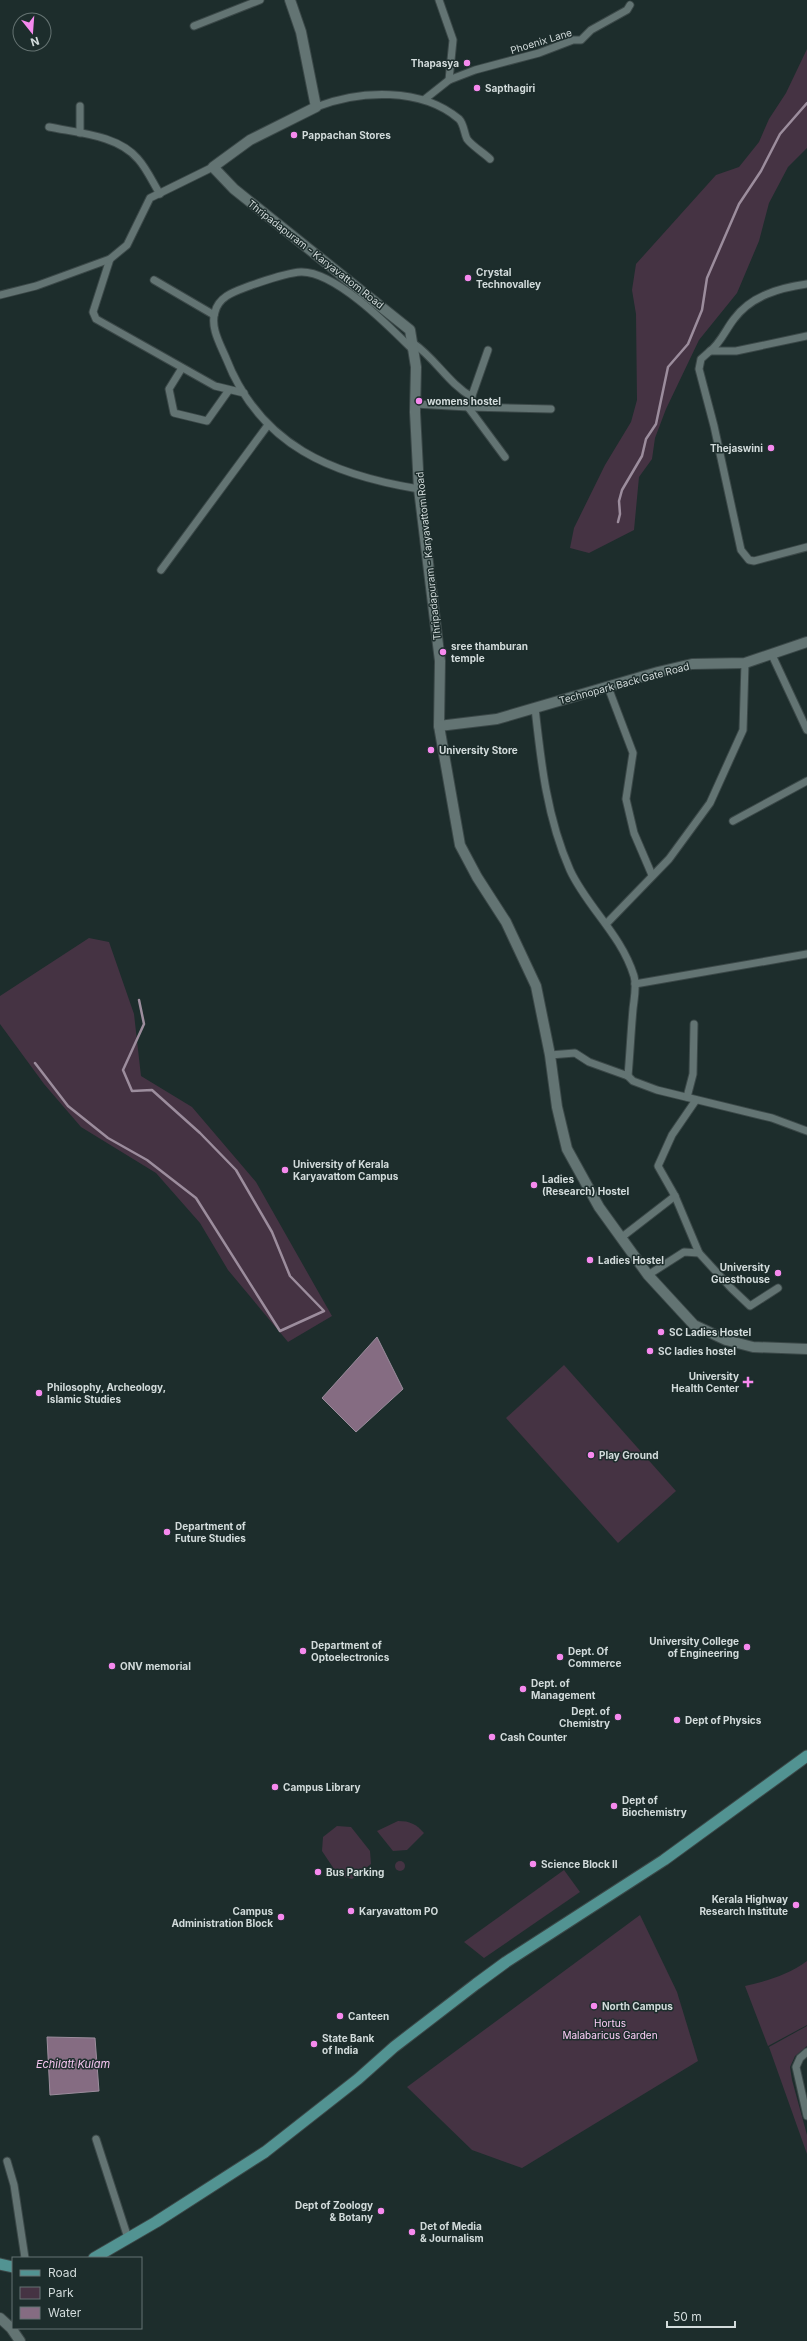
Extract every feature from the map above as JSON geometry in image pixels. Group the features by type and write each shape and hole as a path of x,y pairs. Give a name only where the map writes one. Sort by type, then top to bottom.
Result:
{"main road":[{"path":"213,167 250,140 316,107 301,32 290,0"},
{"name":"Thripadapuram - Karyavattom Road","path":"213,167 222,179 405,324 410,330 414,347 419,489 440,661 439,726 460,846 506,922 536,986 550,1055 557,1107 567,1148 599,1207 622,1237 648,1276 694,1325 726,1340 753,1347 807,1349"},
{"name":"Technopark Back Gate Road","path":"439,726 497,719 658,672 692,664 745,663 807,642"},
{"path":"96,2257 265,2152 358,2079 394,2047 506,1962 664,1860 807,1756"},
{"path":"0,2264 12,2267"},
{"path":"0,2318 11,2328 20,2341"}],"street":[{"path":"194,26 260,0"},
{"path":"438,0 453,40 449,80"},
{"name":"Phoenix Lane","path":"425,99 449,80 475,70 539,53 572,40 581,40 591,30 627,10 630,5"},
{"path":"316,107 339,100 371,96 393,95 425,99 461,121 468,139 490,159"},
{"path":"80,106 80,133"},
{"path":"49,127 108,140 127,150 138,159 160,194"},
{"path":"0,295 36,286 110,259 127,245 150,198 213,167"},
{"path":"110,259 93,312 94,316 215,386 244,393"},
{"path":"419,489 376,482 330,466 283,439 268,425 244,393 230,368 216,332 214,315 222,298 240,289 289,274 302,272 316,274 349,293 414,347 426,352 457,387 472,396"},
{"path":"154,280 214,315"},
{"path":"807,284 784,287 766,293 735,318 710,351 701,359 699,370 714,426 741,550 749,560 754,561 807,546"},
{"path":"710,351 736,351 807,336"},
{"path":"468,407 488,350"},
{"path":"182,368 169,389 174,413 207,421 229,390"},
{"path":"415,404 551,409"},
{"path":"468,407 505,457"},
{"path":"161,570 268,425"},
{"path":"772,655 807,730"},
{"path":"607,923 669,859 710,803 743,730 745,663"},
{"path":"608,687 633,753 626,799 634,833 652,875"},
{"path":"535,708 542,777 558,835 570,870 583,892 607,923 620,945 635,977 628,1076"},
{"path":"732,821 807,781"},
{"path":"635,984 807,954"},
{"path":"687,1097 693,1074 694,1024"},
{"path":"550,1055 576,1054 595,1064 628,1076 633,1081 696,1100 772,1118 807,1131"},
{"path":"696,1100 672,1135 658,1166 676,1196 699,1253 731,1288 750,1306 778,1288"},
{"path":"622,1237 676,1196"},
{"path":"648,1276 684,1252 699,1253"},
{"path":"807,2052 800,2058 796,2067 807,2116"},
{"path":"96,2139 128,2238"},
{"path":"7,2161 14,2185 25,2257"}],"green space":[{"path":"807,49 807,148 788,167 769,203 759,241 737,293 699,340 666,409 655,438 652,459 639,477 634,530 589,553 570,548 574,528 605,465 631,422 637,400 636,314 632,290 636,264 716,175 739,167 759,142 769,119 786,93"},
{"path":"89,938 109,942 134,1014 141,1076 192,1107 256,1182 332,1316 288,1342 228,1270 200,1223 156,1173 81,1127 44,1084 0,1024 0,996"},
{"name":"Play Ground","path":"564,1365 676,1491 618,1543 506,1418"},
{"path":"398,1821 412,1824 424,1833 407,1850 393,1851 377,1831"},
{"path":"337,1826 351,1827 370,1851 371,1864 352,1879 338,1875 322,1851 323,1837"},
{"path":"400,1861 405,1866 400,1871 395,1866"},
{"path":"564,1870 580,1892 484,1958 464,1942"},
{"name":"Hortus Malabaricus Garden","path":"640,1915 677,1992 698,2061 522,2168 472,2150 407,2087"},
{"path":"807,1961 807,2025 768,2046 745,1986 777,1977"},
{"path":"807,2026 807,2046 795,2056 790,2067 792,2080 807,2135 807,2154 769,2047"}],"water":[{"path":"377,1337 403,1389 356,1432 322,1398"},
{"name":"Echilatt Kulam","path":"47,2037 95,2038 99,2091 50,2095"}],"waterway":[{"path":"618,522 620,514 619,501 622,490 642,456 646,439 656,424 668,367 688,344 702,310 707,278 739,204 761,171 780,134 807,103"},
{"path":"35,1063 68,1106 108,1138 147,1160 196,1198 280,1331 324,1311 290,1276 272,1232 236,1170 200,1133 152,1090 132,1091 123,1070 144,1024 139,1000"}],"place":[{"name":"Thapasya","path":"467,63"},
{"name":"Sapthagiri","path":"477,88"},
{"name":"Pappachan Stores","path":"294,135"},
{"name":"Crystal Technovalley","path":"468,278"},
{"name":"womens hostel","path":"419,401"},
{"name":"Thejaswini","path":"771,448"},
{"name":"sree thamburan temple","path":"443,652"},
{"name":"University Store","path":"431,750"},
{"name":"University of Kerala Karyavattom Campus","path":"285,1170"},
{"name":"Ladies (Research) Hostel","path":"534,1185"},
{"name":"Ladies Hostel","path":"590,1260"},
{"name":"University Guesthouse","path":"778,1273"},
{"name":"SC Ladies Hostel","path":"661,1332"},
{"name":"SC ladies hostel","path":"650,1351"},
{"name":"University Health Center","path":"748,1382"},
{"name":"Philosophy, Archeology, Islamic Studies","path":"39,1393"},
{"name":"Play Ground","path":"591,1455"},
{"name":"Department of Future Studies","path":"167,1532"},
{"name":"University College of Engineering","path":"747,1647"},
{"name":"Department of Optoelectronics","path":"303,1651"},
{"name":"Dept. Of Commerce","path":"560,1657"},
{"name":"ONV memorial","path":"112,1666"},
{"name":"Dept. of Management","path":"523,1689"},
{"name":"Dept. of Chemistry","path":"618,1717"},
{"name":"Dept of Physics","path":"677,1720"},
{"name":"Cash Counter","path":"492,1737"},
{"name":"Campus Library","path":"275,1787"},
{"name":"Dept of Biochemistry","path":"614,1806"},
{"name":"Science Block II","path":"533,1864"},
{"name":"Bus Parking","path":"318,1872"},
{"name":"Kerala Highway Research Institute","path":"796,1905"},
{"name":"Karyavattom PO","path":"351,1911"},
{"name":"Campus Administration Block","path":"281,1917"},
{"name":"North Campus","path":"594,2006"},
{"name":"Canteen","path":"340,2016"},
{"name":"State Bank of India","path":"314,2044"},
{"name":"Dept of Zoology & Botany","path":"381,2211"},
{"name":"Det of Media & Journalism","path":"412,2232"}]}
